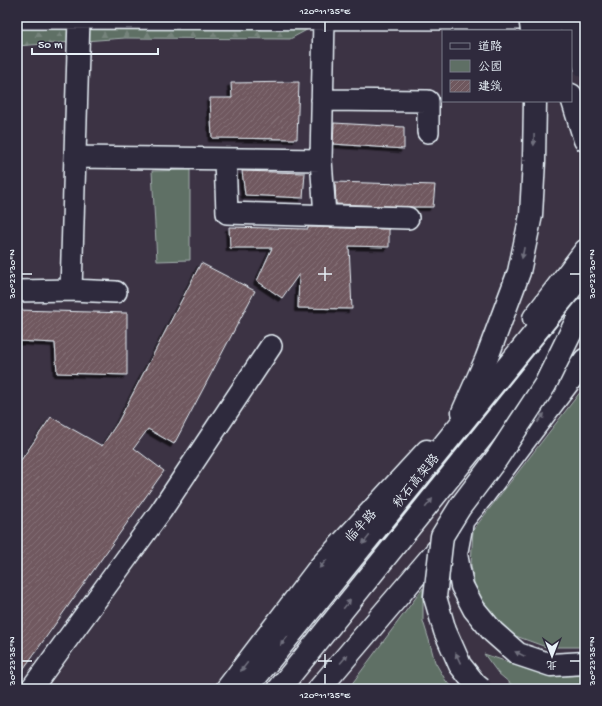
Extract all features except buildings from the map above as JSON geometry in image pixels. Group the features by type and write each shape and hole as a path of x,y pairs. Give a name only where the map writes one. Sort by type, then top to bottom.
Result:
{"main road":[{"path":"530,17 532,30"},
{"path":"545,17 550,30"},
{"path":"568,17 585,68"},
{"path":"572,97 585,140"},
{"path":"463,412 486,360 519,272 531,215 535,102"},
{"name":"临半路","path":"227,689 320,567 463,412 585,250"},
{"name":"秋石高架路","path":"246,689 585,271"},
{"path":"481,689 460,665 446,631 435,597 442,536 460,507 497,458 545,385 581,315"},
{"name":"秋石高架路","path":"279,689 581,315"},
{"path":"319,689 485,493 585,360"},
{"path":"462,521 456,554 462,586 474,609 493,632 518,654 551,664 585,663"}],"street":[{"path":"17,18 585,19"},
{"path":"71,290 79,18"},
{"path":"324,19 321,160 325,215"},
{"path":"322,100 428,101 428,132"},
{"path":"75,157 321,160"},
{"path":"225,159 227,213 408,218"},
{"path":"17,291 71,290 116,292"},
{"path":"31,689 161,511 271,346"}],"green space":[{"path":"17,17 331,17 290,39 125,38 17,46"},
{"path":"190,170 190,260 157,261 152,171"},
{"path":"585,386 585,647 546,647 513,635 491,615 475,588 471,565 473,530"},
{"path":"423,588 423,621 435,662 446,681 455,689 348,689"},
{"path":"484,654 555,675 585,675 585,689 517,689 498,673"}]}
